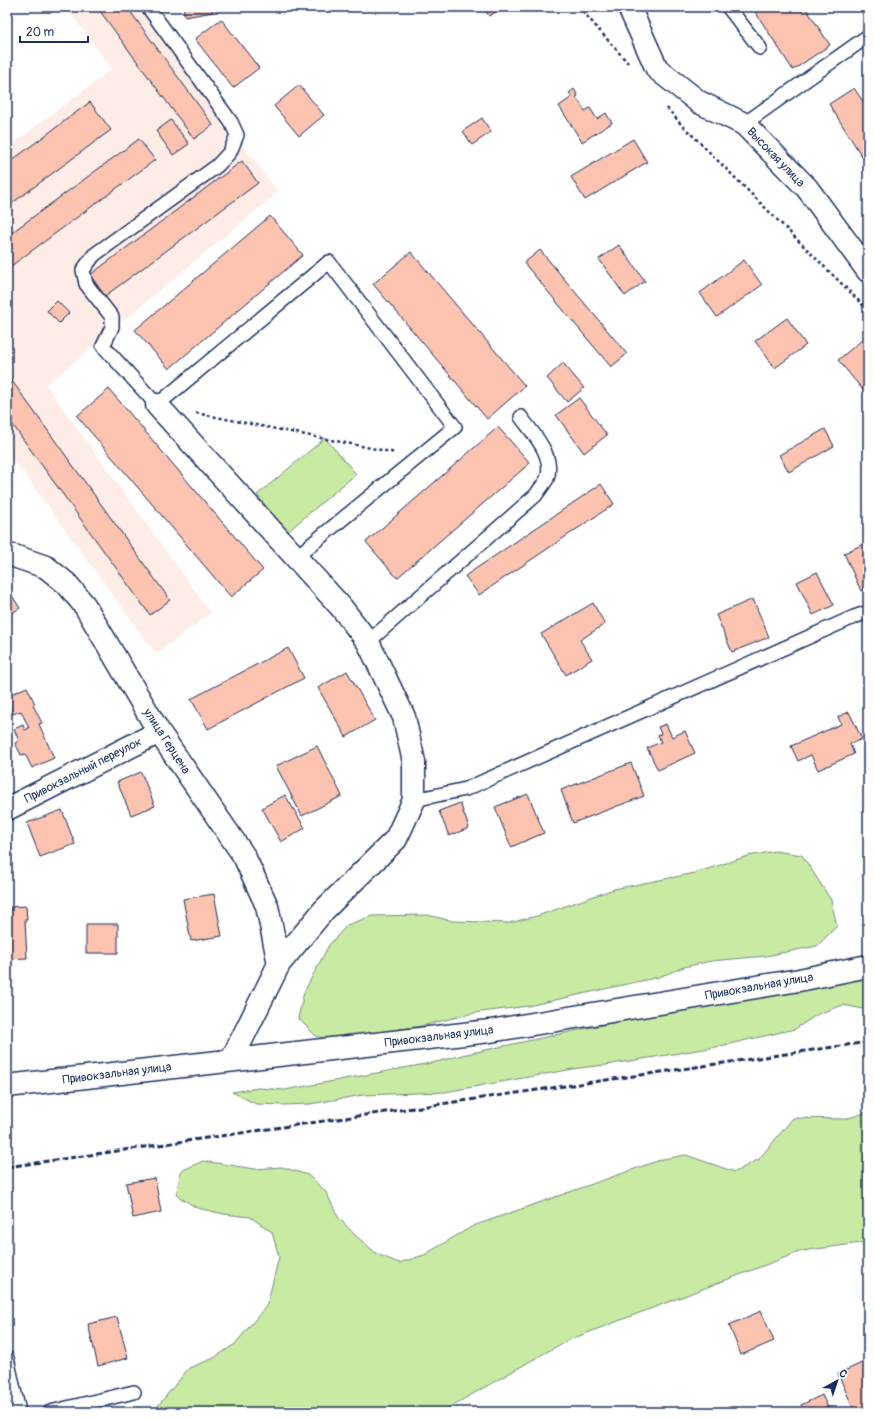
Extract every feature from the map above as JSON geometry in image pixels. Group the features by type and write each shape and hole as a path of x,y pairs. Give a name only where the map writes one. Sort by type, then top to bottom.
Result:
{"street":[{"name":"Высокая улица","path":"629,7 657,69 699,102 744,124 807,188 868,271"},
{"path":"157,405 342,607 368,642 404,717 414,762 414,800 396,839 324,910 279,964 232,1059"},
{"name":"улица Герцена","path":"7,555 46,567 66,584 85,606 159,732 244,856 268,906 279,964"},
{"name":"Привокзальный переулок","path":"7,808 159,732"},
{"name":"Привокзальная улица","path":"7,1086 232,1059 490,1031 799,980 868,966"}],"lane":[{"path":"148,7 231,122 237,135 230,152 217,166 94,255 83,270 86,284 112,318 112,327 103,346 157,405 329,262 455,426 296,557"},
{"path":"728,7 760,48"},
{"path":"744,124 868,36"},
{"path":"368,642 536,495 547,478 548,464 542,446 521,417"},
{"path":"414,800 466,789 868,612"},
{"path":"7,1358 18,1412"},
{"path":"50,1412 134,1392"}],"path":[{"path":"579,7 630,65"},
{"path":"665,105 680,123 868,310"},
{"path":"195,413 418,457"}],"shaded area":[{"path":"66,7 139,7 278,192 46,385 211,613 156,654 7,450 7,148 112,69"}],"green space":[{"path":"325,438 356,474 287,532 257,495"},
{"path":"775,851 802,855 831,900 837,926 817,946 766,956 711,961 684,967 659,977 528,1006 474,1013 421,1026 394,1030 343,1043 316,1036 298,1018 304,992 329,945 347,925 372,916 427,915 453,921 509,923 537,916 614,889 695,873 748,856"},
{"path":"868,976 868,1010 843,1005 818,1014 795,1029 716,1047 579,1068 445,1092 363,1095 310,1104 283,1105 256,1104 232,1092 258,1088 285,1090 436,1062 462,1055 793,984"},
{"path":"868,1112 868,1242 802,1251 566,1341 441,1412 148,1412 157,1407 189,1368 214,1358 235,1344 267,1305 279,1257 272,1232 250,1217 224,1214 197,1208 176,1195 181,1171 203,1161 255,1169 282,1167 308,1175 326,1192 338,1217 356,1236 377,1254 399,1263 424,1255 473,1226 663,1159 686,1155 735,1172 759,1159 793,1118 845,1119"}],"building":[{"path":"97,7 127,7 213,125 194,139"},
{"path":"183,7 212,7 213,12 185,17"},
{"path":"483,7 504,7 489,16"},
{"path":"752,7 805,7 830,45 793,70"},
{"path":"221,19 259,68 233,88 195,39"},
{"path":"299,85 324,115 299,136 274,106"},
{"path":"854,88 868,109 868,166 829,104"},
{"path":"574,89 578,96 576,97 585,111 590,108 597,119 606,113 612,123 582,142 559,106 572,97 569,93"},
{"path":"90,102 111,130 7,207 7,164"},
{"path":"482,118 491,132 472,145 463,131"},
{"path":"171,120 189,144 173,155 156,131"},
{"path":"139,139 155,160 7,269 7,236"},
{"path":"633,139 647,162 585,200 571,177"},
{"path":"242,161 258,183 105,296 90,275"},
{"path":"270,216 303,255 169,369 135,330"},
{"path":"619,245 645,281 625,296 599,259"},
{"path":"540,250 627,354 611,367 524,263"},
{"path":"411,252 525,386 487,419 373,284"},
{"path":"744,260 762,285 717,317 700,293"},
{"path":"57,301 69,313 59,323 47,311"},
{"path":"787,318 806,345 775,368 755,341"},
{"path":"868,335 868,396 838,360"},
{"path":"563,363 584,388 567,402 547,378"},
{"path":"7,374 170,600 150,615 7,417"},
{"path":"109,389 263,570 231,597 77,416"},
{"path":"579,398 607,435 584,453 556,415"},
{"path":"498,427 530,463 397,578 366,542"},
{"path":"825,429 834,446 789,472 779,455"},
{"path":"601,484 614,504 479,595 465,576"},
{"path":"868,542 868,588 861,591 844,553"},
{"path":"817,572 834,605 813,615 797,582"},
{"path":"9,591 20,608 7,616 7,592"},
{"path":"753,599 769,637 732,652 716,615"},
{"path":"593,603 605,624 580,640 592,659 566,675 541,634"},
{"path":"288,648 304,678 208,729 191,699"},
{"path":"347,671 375,720 346,737 318,688"},
{"path":"27,687 35,704 33,705 42,723 39,724 54,758 32,768 25,754 21,755 15,743 19,741 14,729 23,725 25,730 29,728 21,711 13,714 7,700 7,696"},
{"path":"849,712 862,739 850,744 854,754 818,770 811,755 798,761 791,746 841,724 838,717"},
{"path":"666,724 672,737 685,731 695,753 658,770 647,748 661,742 658,735 661,734 658,727"},
{"path":"317,746 342,796 302,816 276,766"},
{"path":"631,763 644,796 573,823 561,790"},
{"path":"141,772 155,806 131,815 117,782"},
{"path":"528,794 544,833 511,847 495,807"},
{"path":"285,795 305,828 281,842 262,808"},
{"path":"460,803 469,828 449,836 439,811"},
{"path":"62,810 75,844 40,857 27,823"},
{"path":"214,894 222,936 191,941 183,899"},
{"path":"26,906 27,920 25,920 27,958 9,959 9,943 7,943 7,911 11,911 10,907"},
{"path":"86,924 118,924 118,953 86,953"},
{"path":"155,1178 161,1212 133,1218 126,1183"},
{"path":"761,1311 774,1341 741,1355 729,1325"},
{"path":"117,1317 128,1358 98,1366 88,1324"},
{"path":"866,1361 868,1366 868,1409 862,1412 855,1412 838,1374"},
{"path":"822,1395 830,1412 804,1412 801,1405"}],"railway":[{"path":"7,1167 868,1042"}]}
